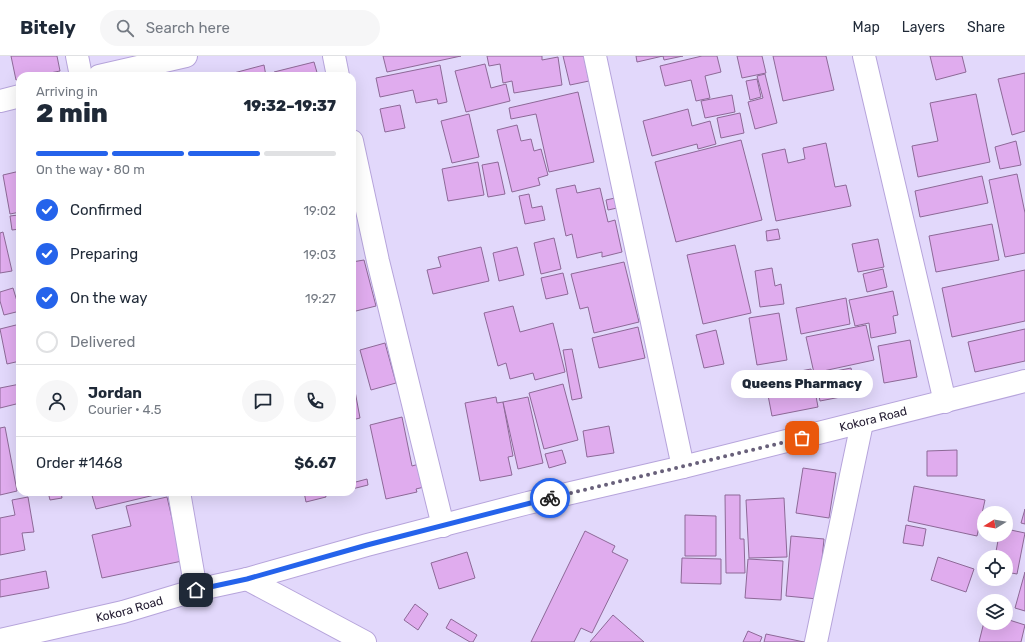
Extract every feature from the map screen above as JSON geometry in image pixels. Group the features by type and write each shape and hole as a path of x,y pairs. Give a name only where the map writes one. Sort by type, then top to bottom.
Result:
{"street":[{"path":"77,56 80,72"},
{"path":"116,72 186,56"},
{"path":"334,56 337,72"},
{"path":"595,56 683,467"},
{"path":"864,56 945,402"},
{"path":"0,101 16,97"},
{"path":"356,159 378,261 443,526"},
{"name":"Kokora Road","path":"0,640 123,612 196,590 247,579 367,545 528,503 683,467 1025,381"},
{"path":"816,642 862,423"},
{"path":"180,496 196,590"},
{"path":"247,579 365,642"}],"building":[{"path":"11,56 57,56 60,71 16,72 16,80"},
{"path":"383,56 461,56 387,72"},
{"path":"487,56 542,56 542,60 558,57 562,85 514,93 512,81 503,83 500,64 489,66"},
{"path":"563,56 584,56 589,81 570,85"},
{"path":"636,56 663,56 637,62"},
{"path":"663,56 683,56 664,60"},
{"path":"702,56 717,56 721,72 705,76 710,98 696,101 691,80 665,86 660,66"},
{"path":"737,56 762,56 766,73 742,78"},
{"path":"773,56 826,56 834,90 783,101"},
{"path":"930,56 962,56 966,72 936,80"},
{"path":"314,62 317,72 274,72"},
{"path":"485,64 491,88 506,84 510,101 466,112 455,71"},
{"path":"264,65 265,72 238,72"},
{"path":"440,65 447,102 438,104 437,99 416,103 413,90 380,97 376,78"},
{"path":"1025,73 1025,131 1012,135 998,79"},
{"path":"765,74 777,123 755,129 748,102 763,98 757,76"},
{"path":"757,79 761,97 750,100 746,81"},
{"path":"578,92 594,162 549,172 536,114 511,119 509,108"},
{"path":"976,94 990,162 918,177 912,146 938,141 930,103"},
{"path":"732,95 735,112 705,118 701,101"},
{"path":"400,105 405,128 385,132 380,109"},
{"path":"688,109 692,126 710,121 716,144 698,149 697,144 652,156 643,121"},
{"path":"740,113 744,133 721,138 717,118"},
{"path":"469,114 479,157 452,163 441,121"},
{"path":"517,125 521,141 531,139 534,151 541,149 548,175 538,178 540,185 512,192 497,130"},
{"path":"741,140 762,220 676,242 655,162"},
{"path":"1016,141 1021,165 1000,169 995,147"},
{"path":"826,143 835,187 846,185 851,206 776,221 762,154 785,149 788,163 805,159 803,148"},
{"path":"478,162 484,195 448,201 442,169"},
{"path":"498,162 505,194 488,197 482,165"},
{"path":"16,172 16,213 10,214 3,175"},
{"path":"1017,174 1025,213 1025,253 1005,257 989,180"},
{"path":"982,176 988,203 920,217 915,191"},
{"path":"575,185 577,193 600,188 608,222 615,220 622,252 602,257 602,252 577,258 572,234 566,236 556,189"},
{"path":"529,194 532,208 542,206 545,220 525,224 519,196"},
{"path":"615,198 617,208 608,210 606,200"},
{"path":"16,215 16,230 12,230 10,216"},
{"path":"992,224 999,260 936,272 929,236"},
{"path":"778,229 780,239 767,241 766,231"},
{"path":"3,232 12,271 0,273 0,233"},
{"path":"554,238 561,269 541,274 534,243"},
{"path":"878,239 884,267 858,272 852,244"},
{"path":"735,245 751,313 703,324 687,255"},
{"path":"481,247 489,281 433,294 427,270 441,267 438,257"},
{"path":"517,247 524,275 499,281 493,253"},
{"path":"364,260 376,306 356,311 356,261"},
{"path":"624,262 639,322 594,333 588,307 580,309 571,274"},
{"path":"772,268 775,286 781,284 784,304 760,307 755,271"},
{"path":"883,269 887,287 867,292 863,274"},
{"path":"1025,270 1025,321 952,337 942,288"},
{"path":"563,273 568,294 546,299 541,278"},
{"path":"13,288 16,298 16,312 4,315 0,301 0,292"},
{"path":"893,291 898,315 893,316 896,333 871,338 869,323 855,326 849,300"},
{"path":"846,298 850,324 801,334 796,308"},
{"path":"513,306 520,332 553,323 565,372 535,380 533,373 510,379 506,363 498,366 484,313"},
{"path":"779,313 787,360 757,365 749,318"},
{"path":"16,325 16,362 7,364 0,329"},
{"path":"866,325 874,360 814,373 806,337"},
{"path":"638,327 645,358 599,368 592,338"},
{"path":"1025,329 1025,361 975,372 968,342"},
{"path":"716,330 724,364 704,368 696,335"},
{"path":"910,340 917,377 884,383 878,346"},
{"path":"385,343 396,383 371,390 360,350"},
{"path":"572,349 582,398 572,400 563,350"},
{"path":"851,368 856,394 820,401 815,375"},
{"path":"811,369 818,407 772,416 766,385 791,380 790,373"},
{"path":"563,384 578,440 544,449 529,393"},
{"path":"16,385 16,404 0,408 0,388"},
{"path":"356,396 360,418 356,419"},
{"path":"496,397 497,403 503,402 513,456 508,457 512,475 480,481 465,403"},
{"path":"528,397 543,463 518,469 503,402"},
{"path":"402,417 412,466 419,464 424,487 416,489 417,492 386,499 370,425"},
{"path":"609,426 614,453 587,457 583,431"},
{"path":"5,427 16,491 0,495 0,428"},
{"path":"562,450 566,463 549,468 545,454"},
{"path":"957,450 957,476 927,476 927,451"},
{"path":"803,468 836,473 829,518 796,513"},
{"path":"367,479 368,485 356,488 356,482"},
{"path":"914,486 985,500 984,506 977,506 977,536 908,521"},
{"path":"725,495 740,495 740,539 744,539 745,573 726,573"},
{"path":"49,496 62,496 62,498 50,500"},
{"path":"92,496 150,496 96,509"},
{"path":"305,496 326,496 326,497 306,502"},
{"path":"28,497 34,532 22,533 25,550 0,555 0,518 15,515 12,500"},
{"path":"167,497 182,561 102,578 92,535 131,526 126,506"},
{"path":"784,498 787,557 749,558 746,500"},
{"path":"1025,509 1025,524 1021,523"},
{"path":"685,515 716,516 716,556 685,556"},
{"path":"906,525 926,529 923,546 903,543"},
{"path":"1013,530 1025,533 1017,574 1013,573 1013,550 996,550 998,542 1013,542"},
{"path":"585,531 615,546 612,552 628,560 592,633 581,628 574,642 531,642"},
{"path":"791,536 824,539 818,599 786,596"},
{"path":"467,552 475,578 439,589 431,563"},
{"path":"938,557 974,569 966,592 931,580"},
{"path":"682,558 721,559 721,584 681,583"},
{"path":"748,559 783,561 781,600 745,598"},
{"path":"46,571 49,588 0,597 0,580"},
{"path":"1025,572 1025,611 1015,608"},
{"path":"415,604 428,614 418,630 404,620"},
{"path":"613,615 644,642 590,642"},
{"path":"451,619 477,635 473,642 470,642 446,628"},
{"path":"1013,621 1025,625 1021,642 979,642 982,630 1013,630"},
{"path":"748,631 762,637 760,642 743,642"},
{"path":"766,634 804,642 764,642"}],"way so far":[{"path":"550,498 802,438"}],"place":[{"name":"Queens Pharmacy","path":"802,438"}],"route":[{"path":"196,590 247,579 367,545 550,498"}]}
